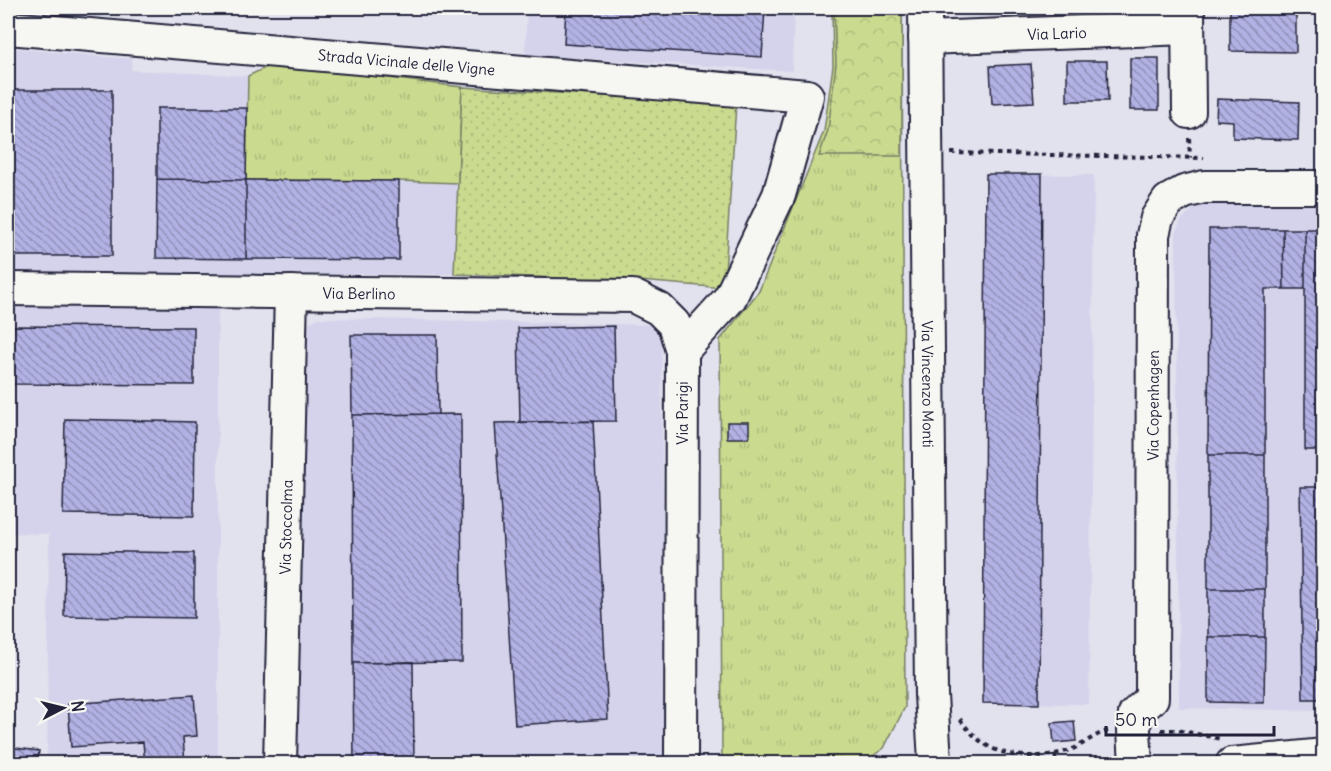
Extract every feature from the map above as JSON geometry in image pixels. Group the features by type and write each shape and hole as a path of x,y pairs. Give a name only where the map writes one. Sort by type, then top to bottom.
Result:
{"street":[{"name":"Via Vincenzo Monti","path":"925,8 934,763"},
{"name":"Via Lario","path":"925,38 1188,18"},
{"path":"1188,18 1189,112"},
{"name":"Strada Vicinale delle Vigne","path":"8,28 807,96 779,195 730,298 682,351"},
{"name":"Via Copenhagen","path":"1136,764 1135,714 1152,698 1153,235 1157,218 1168,201 1184,192 1204,187 1323,187"},
{"name":"Via Berlino","path":"8,289 633,296 659,309 674,324 682,351"},
{"name":"Via Stoccolma","path":"280,764 291,292"},
{"name":"Via Parigi","path":"681,764 682,351"},
{"path":"1228,752 1323,755"}],"path":[{"path":"926,153 1213,158"},
{"path":"958,712 959,718 981,742 998,752 1015,756 1055,755 1104,732 1120,729 1178,730 1228,752"},
{"path":"1055,755 1057,764"}],"shaded area":[{"path":"527,8 794,8 792,71 525,55"},
{"path":"8,48 132,59 131,70 248,76 246,180 458,183 454,274 8,274"},
{"path":"986,174 1094,175 1089,704 983,703"},
{"path":"1209,202 1323,202 1323,711 1179,708 1176,232 1181,220 1196,207"},
{"path":"8,304 218,304 218,763 134,764 134,760 47,763 49,534 8,533"},
{"path":"319,318 661,325 665,763 296,764 306,324"}],"green space":[{"path":"832,8 902,8 905,707 884,748 863,763 722,763 720,340 759,291 824,131 833,66"},
{"path":"834,8 902,8 902,156 819,156 828,130 836,64"},
{"path":"273,64 462,87 458,183 246,180 248,76"},
{"path":"462,87 736,104 724,288 640,281 454,274"}],"building":[{"path":"566,8 765,8 762,57 564,44"},
{"path":"971,8 1046,8 1046,9 971,13"},
{"path":"1230,8 1296,8 1296,52 1230,51"},
{"path":"1130,58 1159,58 1159,110 1130,110"},
{"path":"1067,61 1107,61 1108,101 1067,101"},
{"path":"1031,64 1034,102 992,104 990,66"},
{"path":"8,90 112,90 112,256 8,256"},
{"path":"1217,99 1299,102 1298,140 1233,138 1233,121 1216,120"},
{"path":"157,108 247,108 246,180 157,179"},
{"path":"986,174 1042,174 1039,704 983,703"},
{"path":"157,179 246,180 246,259 156,258"},
{"path":"246,180 399,181 399,260 246,259"},
{"path":"1209,229 1283,229 1284,289 1265,289 1265,455 1208,455"},
{"path":"1283,229 1305,229 1305,289 1284,289"},
{"path":"1305,229 1324,229 1324,450 1305,450"},
{"path":"8,326 194,327 194,385 8,384"},
{"path":"614,326 616,421 520,422 518,328"},
{"path":"351,335 437,335 438,414 352,415"},
{"path":"461,414 462,662 353,663 352,415"},
{"path":"65,419 195,422 194,516 63,514"},
{"path":"9,421 9,514 8,514"},
{"path":"593,421 608,719 515,725 495,423"},
{"path":"727,422 749,422 749,438 727,438"},
{"path":"1208,455 1265,455 1265,589 1208,589"},
{"path":"1300,487 1324,487 1324,699 1303,699"},
{"path":"65,551 194,553 194,618 64,616"},
{"path":"1208,589 1265,589 1265,637 1208,637"},
{"path":"1208,637 1265,637 1264,703 1208,702"},
{"path":"413,662 414,764 354,764 353,663"},
{"path":"194,695 197,736 183,737 185,764 145,764 143,742 71,747 68,704"},
{"path":"1074,721 1076,741 1054,743 1052,723"},
{"path":"8,747 39,751 37,764 8,764"}]}
